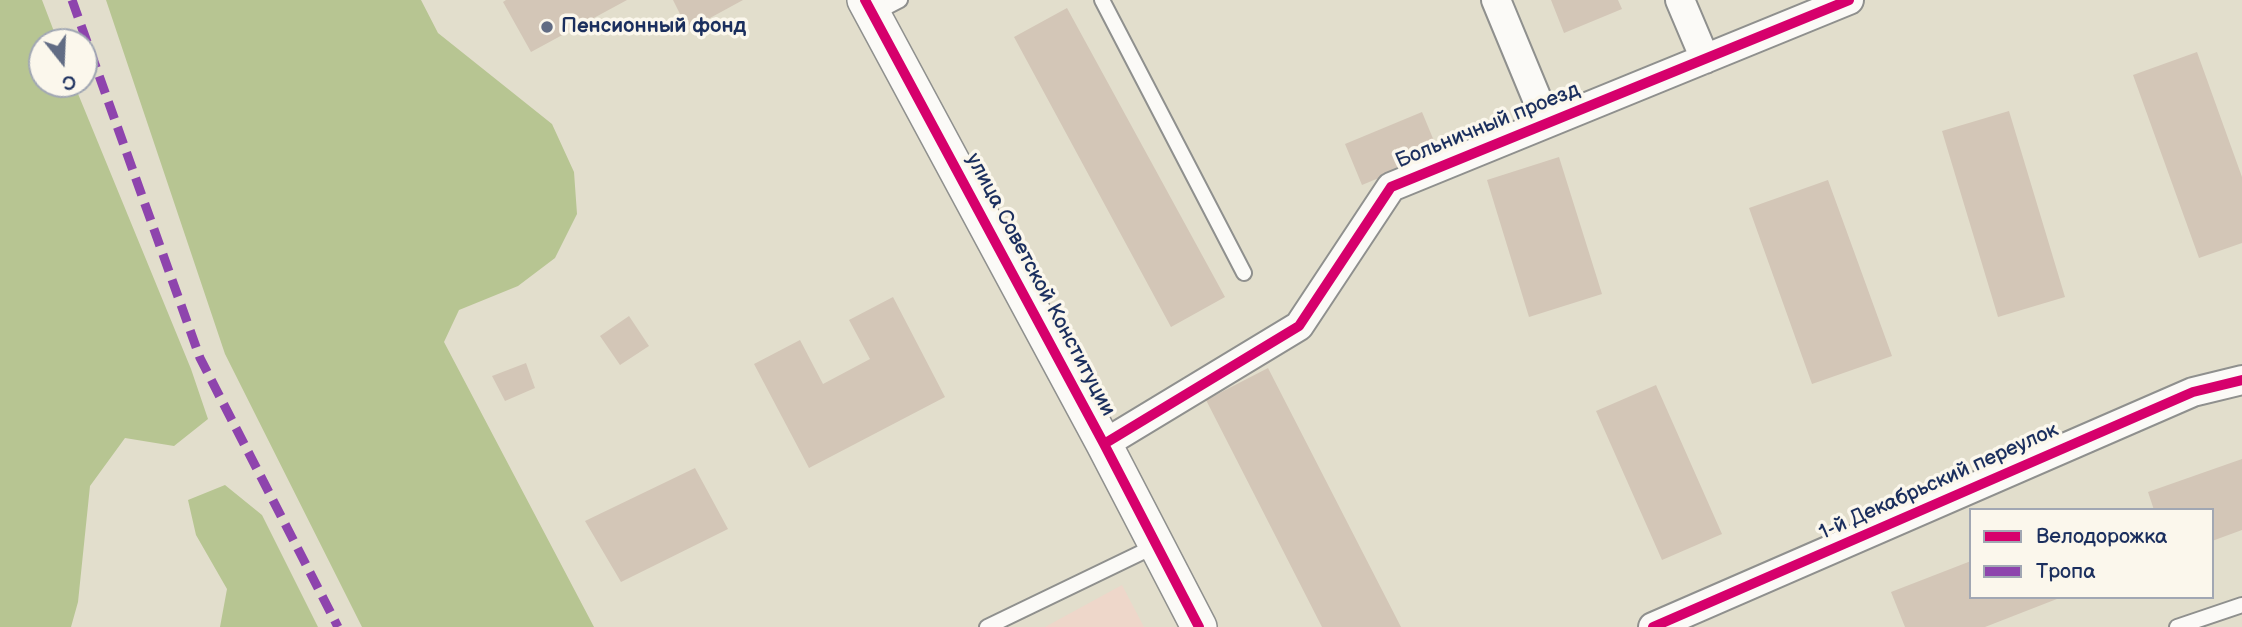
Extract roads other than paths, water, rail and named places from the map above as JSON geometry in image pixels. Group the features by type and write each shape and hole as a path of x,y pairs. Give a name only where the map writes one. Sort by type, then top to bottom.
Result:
{"street":[{"path":"1496,0 1547,123"},
{"path":"1680,0 1705,58"},
{"name":"Больничный проезд","path":"1104,444 1299,326 1391,187 1849,0"},
{"name":"улица Советской Конституции","path":"880,5 1199,627"},
{"name":"1-й Декабрьский переулок","path":"1653,627 2193,392 2242,380"}],"lane":[{"path":"1102,0 1244,273"},
{"path":"986,627 1157,545"},
{"path":"2178,627 2242,605"}],"place":[{"name":"Пенсионный фонд","path":"547,27"}]}
